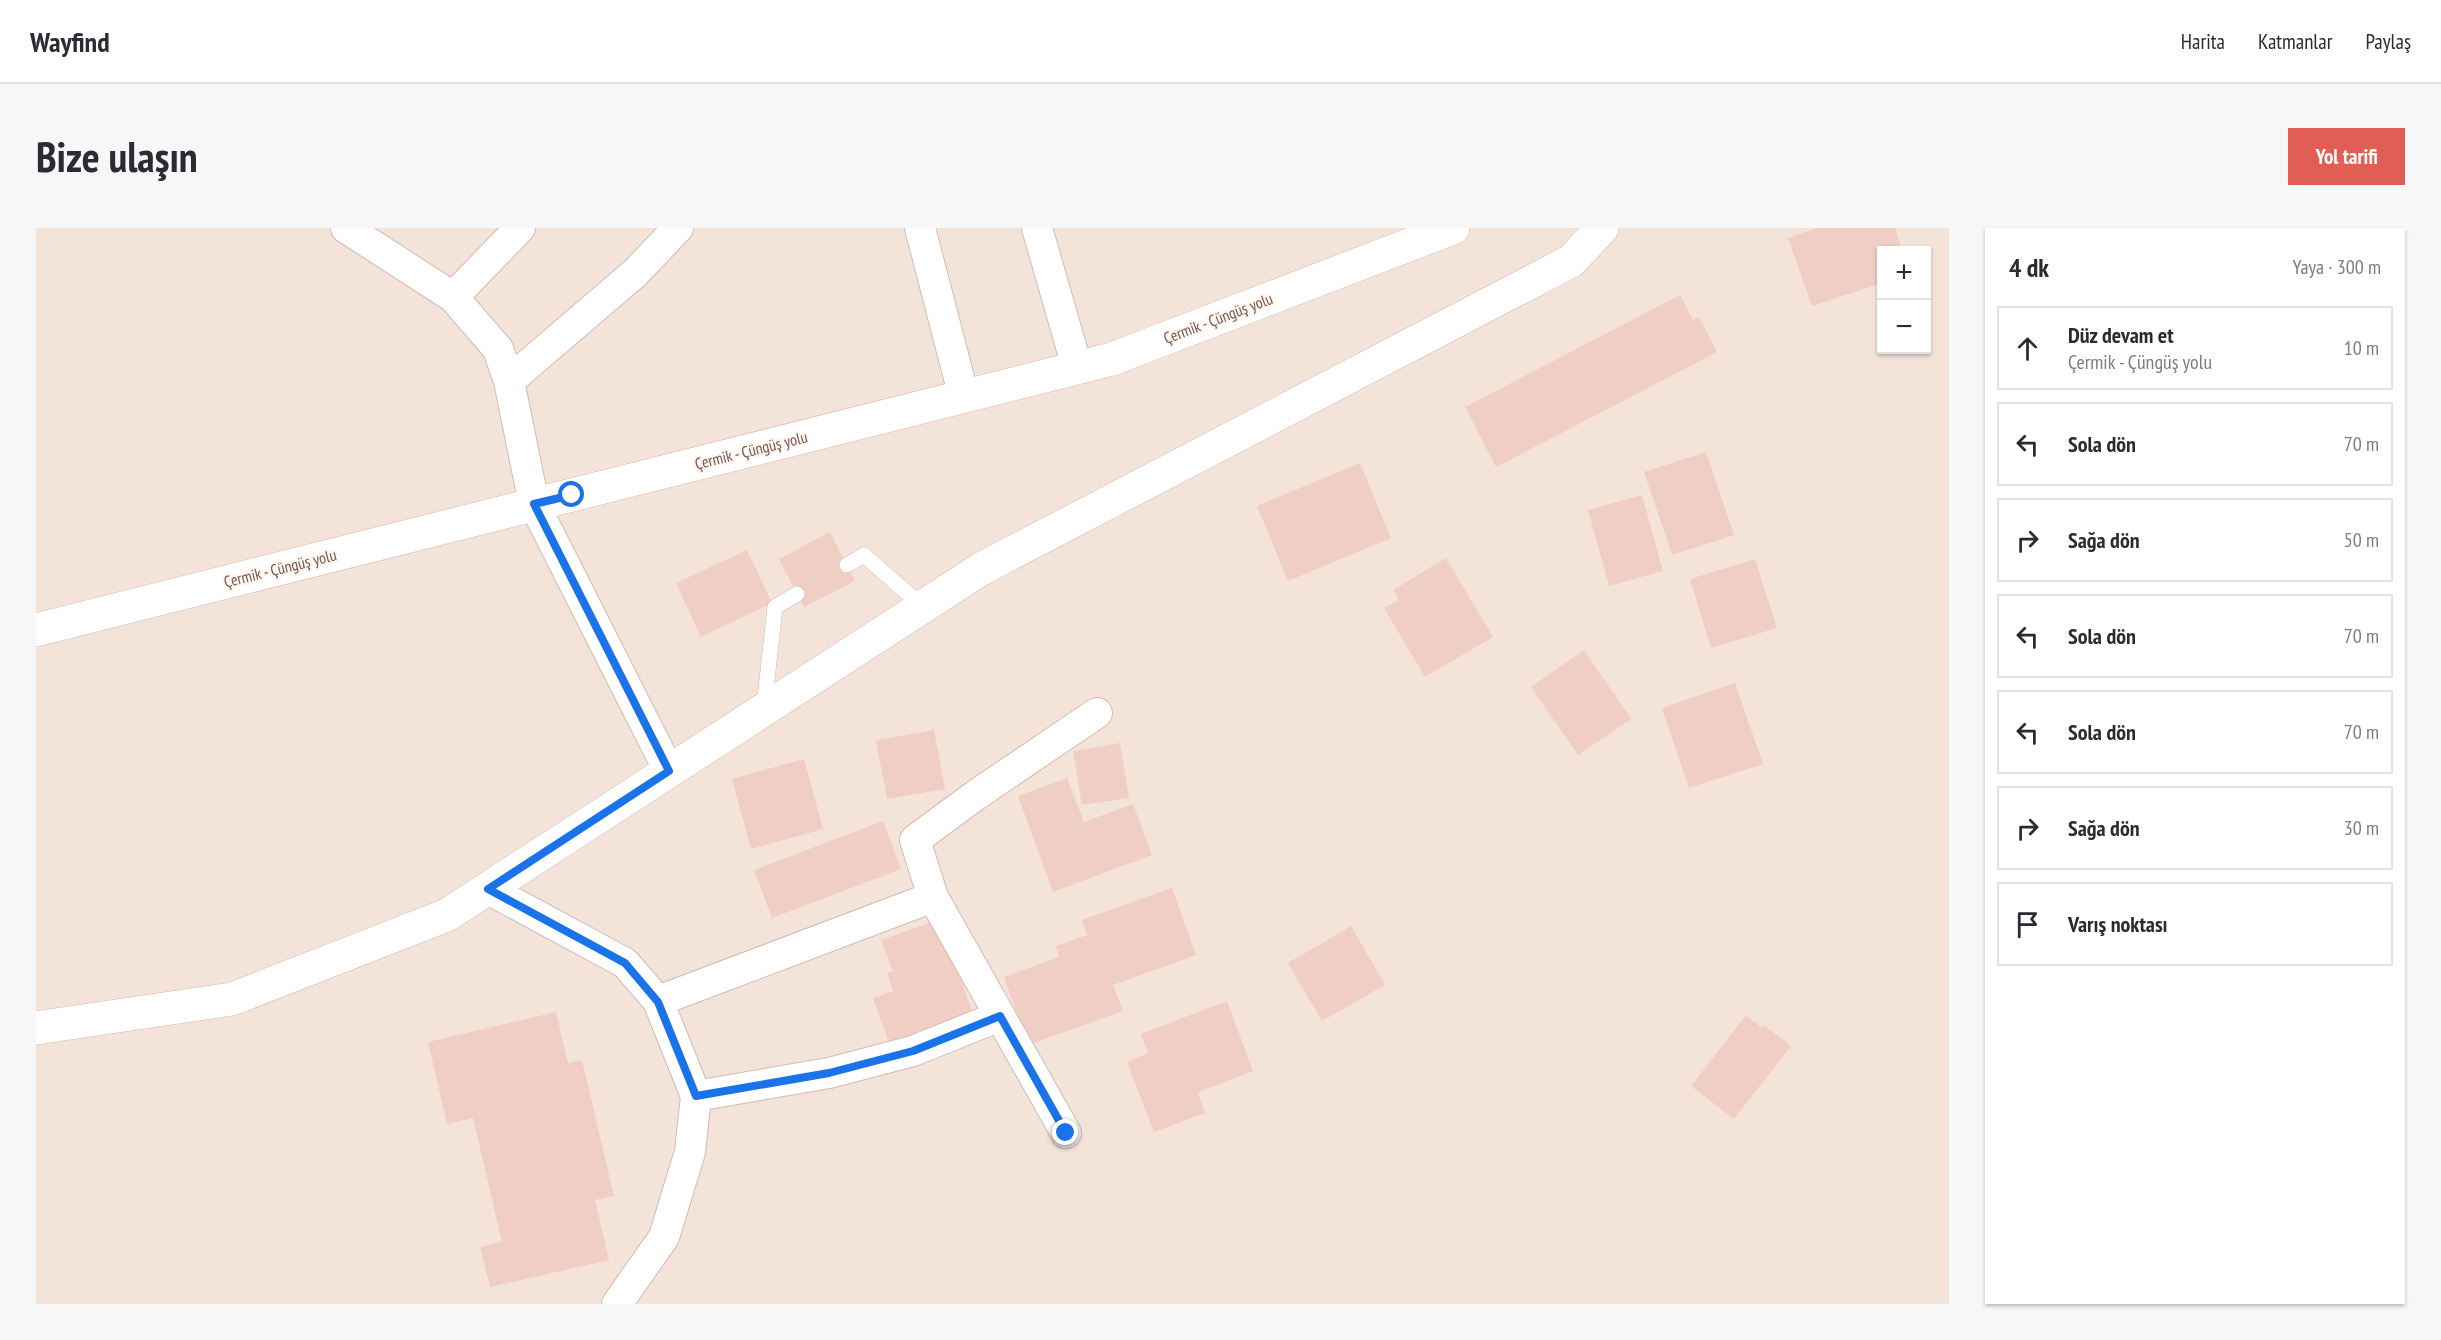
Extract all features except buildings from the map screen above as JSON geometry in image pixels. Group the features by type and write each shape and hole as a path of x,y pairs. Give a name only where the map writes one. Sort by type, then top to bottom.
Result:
{"main road":[{"name":"Çermik - Çüngüş yolu","path":"36,630 1112,359 1453,228"},
{"path":"36,1029 232,999 447,915 981,569 1571,261 1602,228"}],"street":[{"path":"346,228 453,297 498,349 509,381 534,504 669,771"},
{"path":"453,297 520,228"},
{"path":"509,381 635,273 678,228"},
{"path":"920,228 964,396"},
{"path":"1037,228 1077,367"},
{"path":"1066,1133 933,897 915,840 976,795 1097,713"},
{"path":"488,889 625,963 658,1002 696,1096 690,1152 664,1237 618,1304"},
{"path":"658,1002 933,897"},
{"path":"696,1096 840,1070 913,1051 1000,1016"}],"lane":[{"path":"847,565 864,555 923,607"},
{"path":"763,710 775,607 797,594"}],"shaded area":[{"path":"36,228 1949,228 1949,1304 36,1304"}],"route":[{"path":"572,495 534,504 669,771 488,889 625,963 658,1002 696,1096 829,1073 913,1051 1000,1016 1066,1133"}]}
